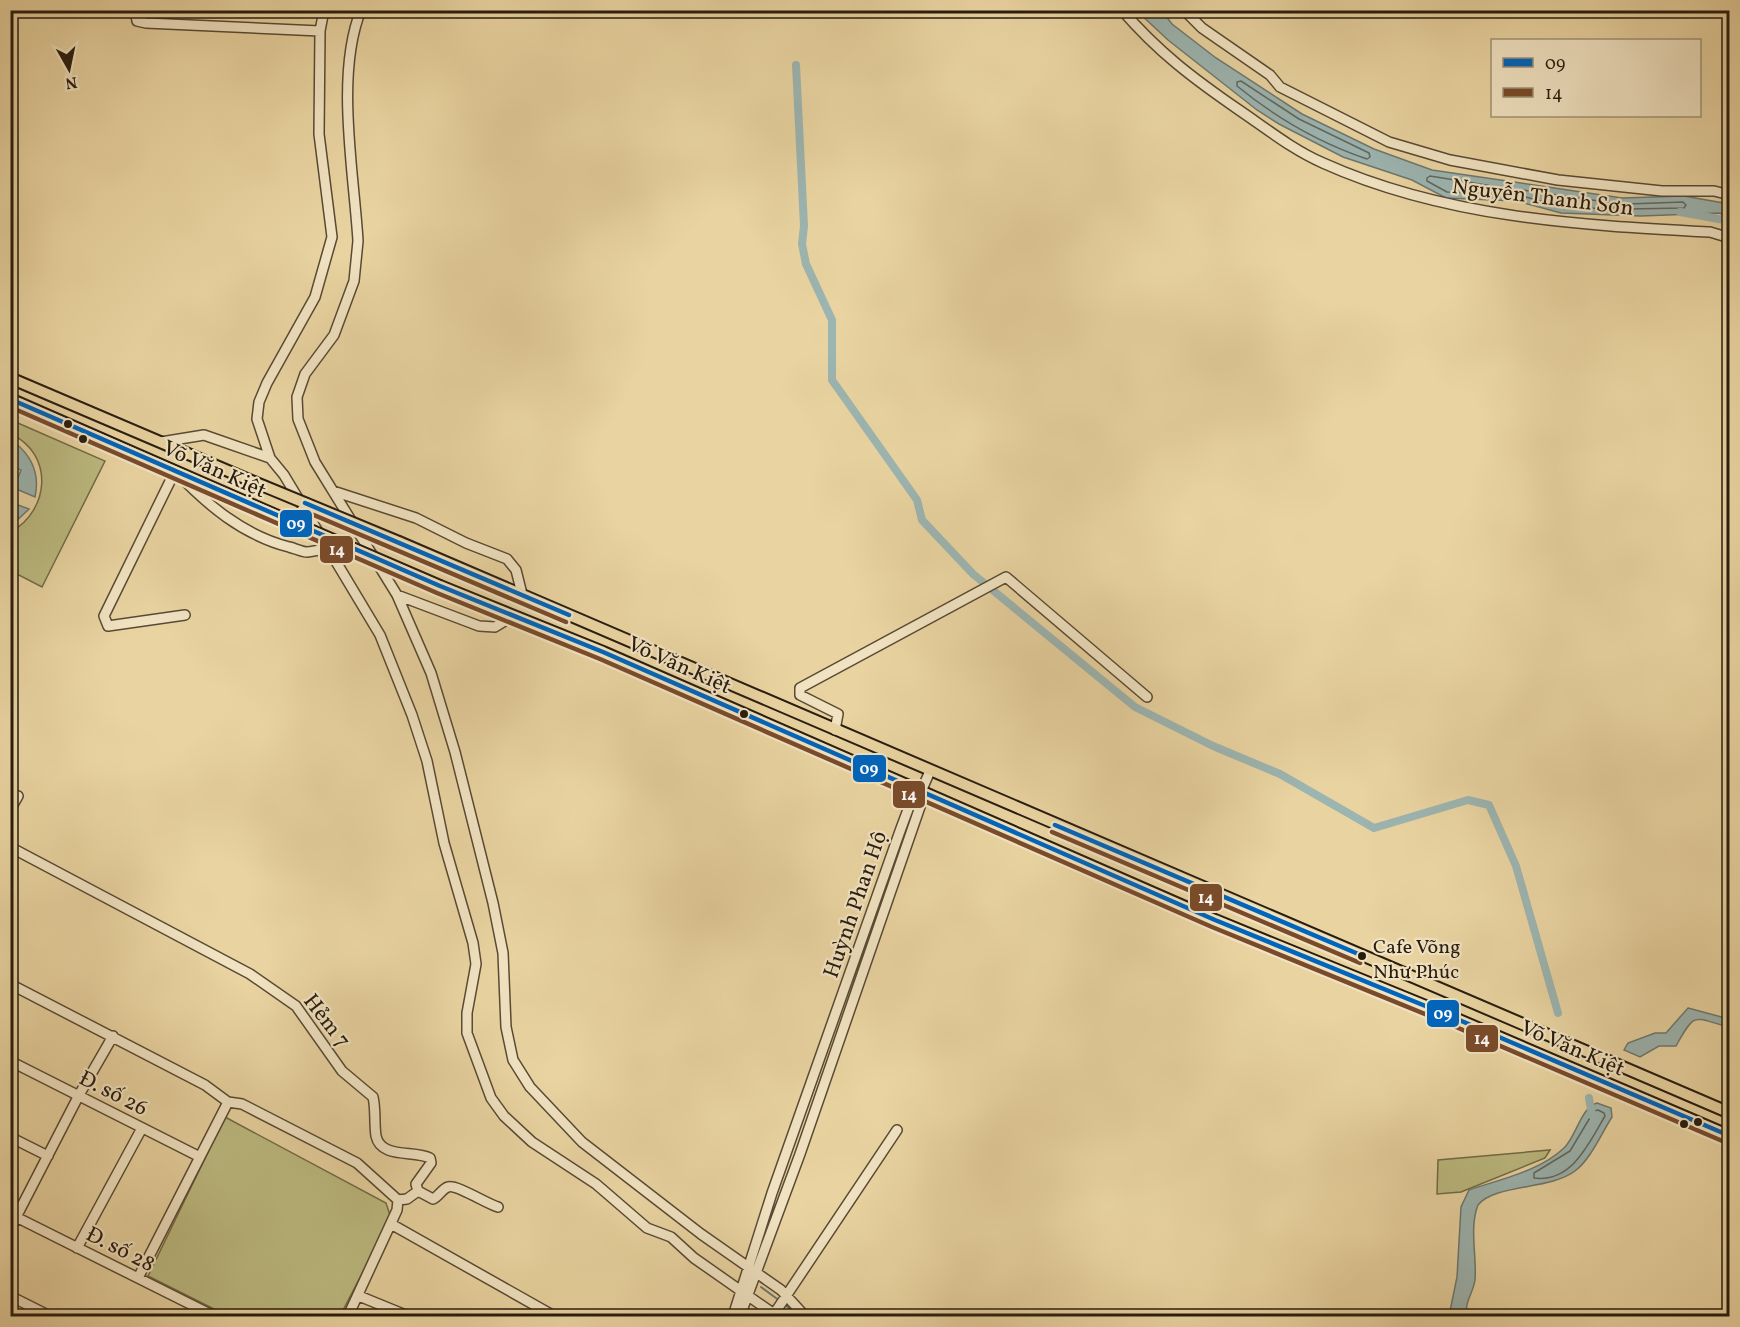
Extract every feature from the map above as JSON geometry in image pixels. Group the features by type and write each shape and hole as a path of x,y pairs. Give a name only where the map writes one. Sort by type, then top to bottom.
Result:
{"main road":[{"name":"Võ Văn Kiệt","path":"10,378 254,483 522,594 1730,1113"},
{"name":"Võ Văn Kiệt","path":"10,399 1215,920 1445,1014 1730,1136"},
{"path":"1445,1014 1455,996"}],"street":[{"path":"135,10 137,21 146,23 320,31"},
{"path":"324,10 320,31 319,134 332,237 315,297 259,402 257,419 270,458 284,475 391,659 427,761 441,833 473,943 476,964 467,1013 467,1034 491,1098 504,1116 532,1142 596,1184 647,1228 671,1237 694,1258 745,1291 774,1314 804,1273 897,1130"},
{"path":"361,10 352,41 348,77 358,241 357,266 334,335 307,369 297,402 302,436 397,595 431,673 466,792 501,942 506,1027 516,1067 541,1099 582,1142 701,1234 758,1272 805,1317"},
{"name":"Nguyễn Thanh Sơn","path":"1122,10 1148,40 1186,74 1281,140 1323,163 1432,201 1460,208 1546,221 1710,232 1730,238"},
{"path":"1184,10 1211,34 1270,75 1280,87 1389,142 1450,160 1558,180 1662,191 1714,191 1730,195"},
{"path":"161,442 204,435 270,458"},
{"path":"185,615 108,626 104,616 175,471 205,502 248,531 277,544 307,552 316,548 329,550"},
{"path":"333,491 416,518 466,543 507,559 516,570 522,594"},
{"path":"835,730 838,714 800,695 800,688 1006,577 1012,579 1147,697"},
{"path":"397,595 479,626 495,627 513,616"},
{"path":"920,792 930,771"},
{"name":"Huỳnh Phan Hộ","path":"732,1317 745,1291 758,1272 922,801 920,792 913,796 748,1266 745,1291 741,1317"},
{"path":"10,810 18,796"},
{"name":"Hẻm 7","path":"10,847 250,974 296,1006 342,1071 373,1097 377,1138 380,1145 391,1151 430,1158 431,1163 416,1184 418,1191"},
{"path":"10,984 206,1085 228,1102 242,1104 357,1164 398,1200 407,1199 418,1191 433,1199 446,1187 455,1186 498,1207"},
{"path":"10,1229 14,1216 113,1036"},
{"name":"Đ. số 26","path":"10,1061 200,1157"},
{"path":"138,1278 228,1102"},
{"path":"77,1248 142,1128"},
{"path":"10,1137 48,1156"},
{"path":"348,1317 391,1224 398,1200"},
{"name":"Đ. số 28","path":"14,1216 214,1317"},
{"path":"391,1224 554,1317"},
{"path":"10,1296 50,1317"},
{"path":"359,1296 408,1317"}],"shaded area":[{"path":"11,420 105,461 42,587 11,571 11,532 34,510 42,482 35,455 25,443 11,434"},
{"path":"225,1117 386,1203 391,1218 340,1316 228,1316 148,1276"},
{"path":"1550,1150 1545,1158 1461,1192 1437,1194 1438,1160"}],"water":[{"path":"1137,11 1162,11 1172,24 1216,58 1302,114 1374,149 1432,170 1622,198 1684,196 1729,204 1729,220 1720,213 1641,216 1561,213 1517,201 1446,198 1412,180 1343,157 1279,124 1257,110 1168,40"},
{"path":"14,442 26,453 33,466 36,481 35,497 14,488 21,470 11,465 11,450"},
{"path":"10,502 29,509 11,526 10,526"},
{"path":"1688,1008 1729,1019 1729,1027 1696,1020 1688,1027 1676,1046 1659,1046 1640,1057 1624,1050 1628,1043 1655,1033 1666,1033"},
{"path":"1597,1103 1611,1108 1612,1117 1581,1166 1564,1177 1497,1194 1486,1198 1478,1205 1474,1223 1475,1280 1467,1306 1467,1316 1449,1316 1457,1277 1461,1207 1469,1190 1520,1174 1544,1163 1564,1148 1587,1110"}],"waterway":[{"path":"796,65 804,226 802,244 806,264 832,320 832,380 917,500 922,520 973,574 1135,707 1213,746 1280,774 1374,828 1468,800 1489,805 1516,866 1558,1013"},
{"path":"1680,212 1730,221"},
{"path":"1589,1098 1592,1115"},
{"path":"761,1287 780,1301"},
{"path":"785,1305 799,1316"}],"transit line":[{"name":"09","path":"10,399 440,586 603,652 1215,920 1445,1014 1730,1136"},
{"name":"14","path":"10,407 437,593 600,659 1212,927 1442,1021 1727,1143"},
{"name":"09","path":"305,503 569,615"},
{"name":"14","path":"302,510 566,622"},
{"name":"09","path":"1055,825 1363,956"},
{"name":"14","path":"1052,832 1360,963"}],"place":[{"name":"Cafe Võng Như Phúc","path":"1362,956"}]}
